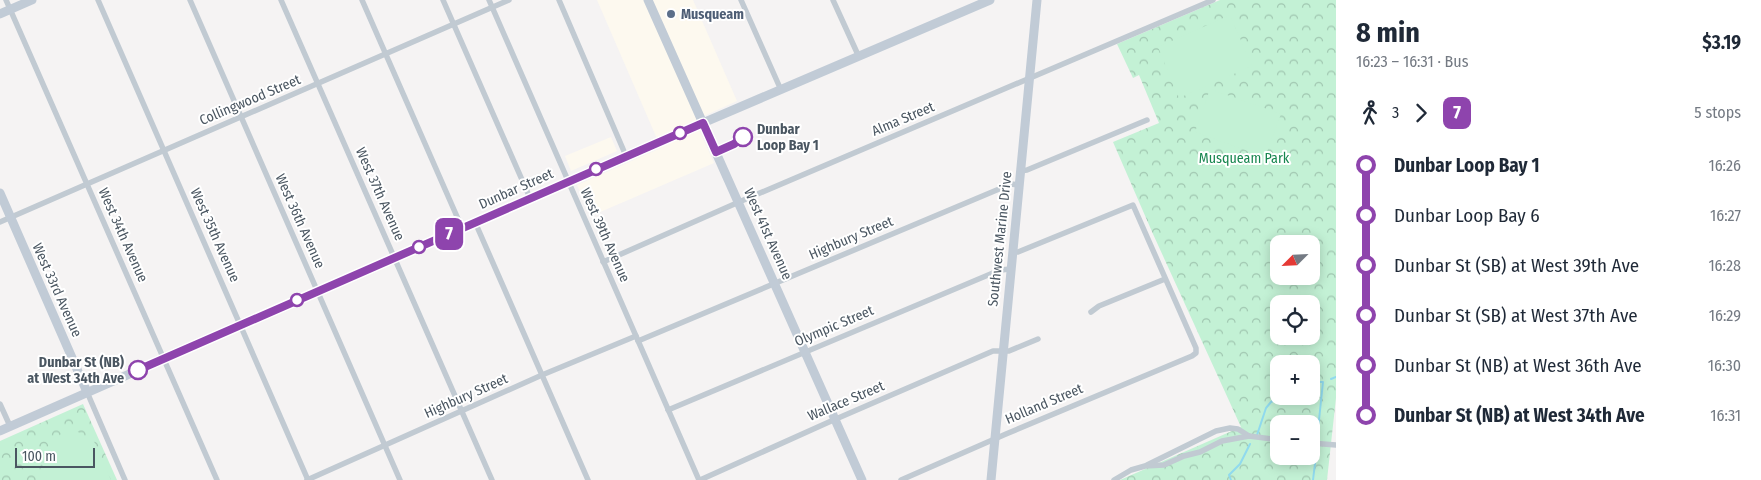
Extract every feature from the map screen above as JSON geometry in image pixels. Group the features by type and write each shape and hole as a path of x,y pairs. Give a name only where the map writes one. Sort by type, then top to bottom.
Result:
{"main road":[{"path":"0,14 32,0"},
{"name":"West 41st Avenue","path":"648,0 862,480"},
{"name":"Dunbar Street","path":"0,430 626,156 990,0"},
{"name":"Southwest Marine Drive","path":"992,480 1037,0"},
{"name":"West 33rd Avenue","path":"0,193 87,392"}],"street":[{"name":"West 34th Avenue","path":"6,0 216,480"},
{"name":"West 35th Avenue","path":"98,0 308,480"},
{"name":"West 36th Avenue","path":"190,0 400,480"},
{"name":"West 37th Avenue","path":"281,0 492,480"},
{"path":"362,0 462,228"},
{"path":"443,0 530,198"},
{"name":"West 39th Avenue","path":"489,0 699,480"},
{"name":"Collingwood Street","path":"0,222 509,0"},
{"path":"559,0 626,156"},
{"path":"742,0 781,90"},
{"path":"833,0 859,57"},
{"name":"Alma Street","path":"603,262 1213,0"},
{"path":"1020,171 1147,120"},
{"name":"Highbury Street","path":"308,480 542,375 775,284 1011,184 1019,185"},
{"path":"1012,252 1018,252 1133,205 1165,279 1099,306 1091,312"},
{"path":"475,222 588,480"},
{"name":"Olympic Street","path":"668,410 1000,270 1011,269"},
{"name":"Holland Street","path":"901,480 1196,353 1196,348 1165,279"},
{"name":"Wallace Street","path":"699,480 993,351 1009,351 1038,340"},
{"name":"West 33rd Avenue","path":"87,392 125,480"},
{"path":"0,404 10,426"},
{"path":"1146,466 1162,456 1176,452 1186,445 1203,439 1216,431 1230,428 1249,436"},
{"path":"1114,480 1126,472 1146,466 1164,465 1184,456 1200,452 1222,441 1249,436 1270,439"},
{"path":"1320,444 1336,445"}],"shaded area":[{"path":"597,0 693,0 737,101 695,120 714,163 591,216 577,185 661,148"},
{"path":"611,137 617,151 571,171 565,156"}],"green space":[{"name":"Musqueam Park","path":"1220,0 1336,0 1336,398 1327,480 1120,480 1241,427 1113,142 1159,123 1139,75 1133,78 1117,44"},
{"path":"1230,15 1252,66 1179,98 1158,47"},
{"path":"1210,89 1281,114 1265,157 1195,132"},
{"path":"83,404 117,480 0,480 0,441"},
{"path":"68,427 74,427 87,442 93,439 111,480 48,480 41,462 48,459 43,452"}],"waterway":[{"path":"1331,379 1336,377"},
{"path":"1320,382 1323,382 1320,415"},
{"path":"1257,435 1266,408 1270,403"},
{"path":"1231,480 1229,475 1240,464 1250,444"},
{"path":"1313,480 1315,465"}],"bus line":[{"name":"7","path":"138,370 703,123 716,152 734,144 743,137"}],"place":[{"name":"Musqueam","path":"671,14"},
{"name":"Dunbar Loop Bay 1","path":"743,137"},
{"name":"Dunbar St (NB) at West 34th Ave","path":"138,370"}]}
